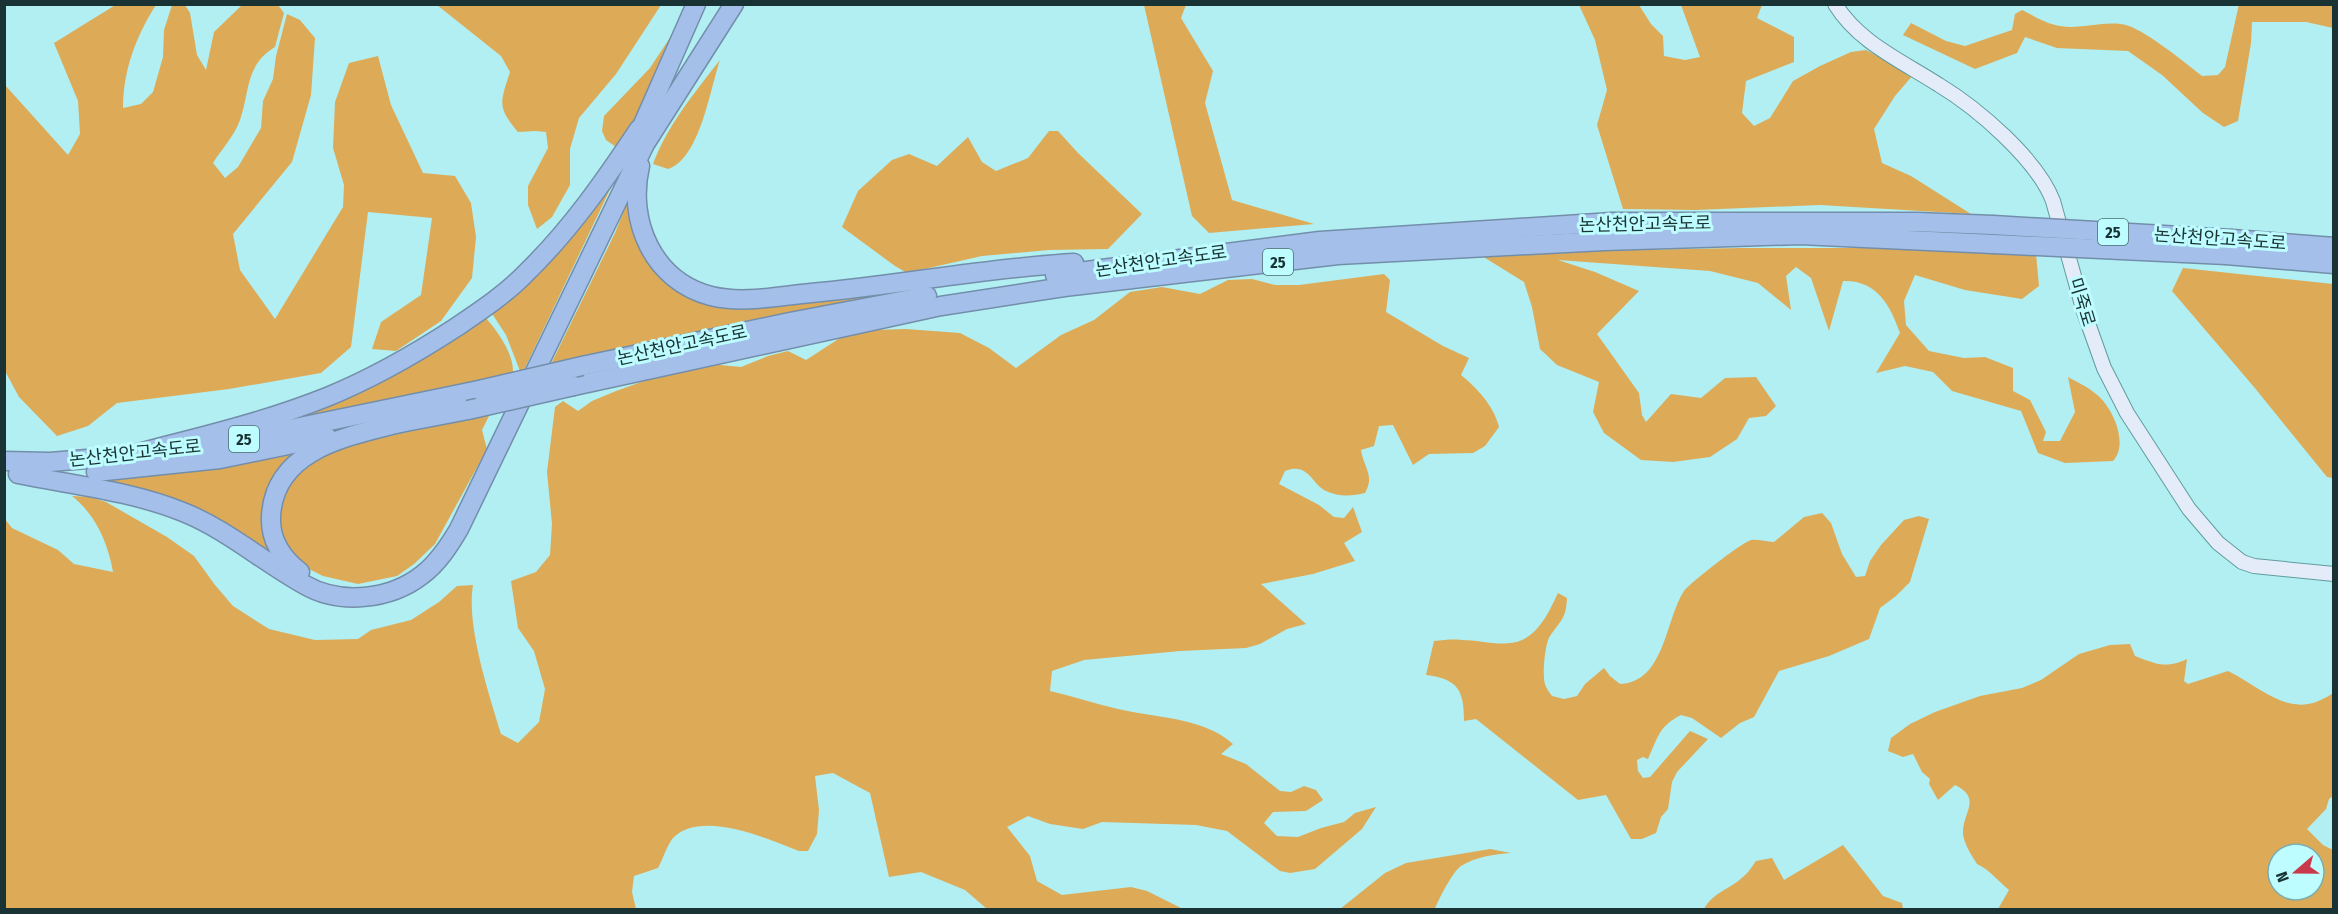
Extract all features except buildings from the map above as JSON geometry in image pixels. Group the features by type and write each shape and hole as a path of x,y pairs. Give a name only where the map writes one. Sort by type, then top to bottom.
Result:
{"highway":[{"path":"406,422 349,438 308,453 294,463 284,475 274,498 270,524 283,557 299,572 335,587 359,589 374,587 412,571 444,539 648,115 696,4"},
{"path":"11,474 112,492 155,502 185,513 219,529 315,590 345,597 370,596 391,591 412,582 437,561 459,529 645,144 734,4"},
{"path":"126,456 265,419 327,397 393,365 442,336 502,294 545,254 602,184 648,115"},
{"path":"645,144 636,198 637,214 646,243 655,259 672,276 710,296 748,299 872,286 1031,265 1196,256"},
{"name":"논산천안고속도로","path":"4,461 50,462 126,456 220,444 790,322 934,295 1196,256 1320,241 1612,222 1917,222 1993,225 2229,247 2334,264"},
{"name":"논산천안고속도로","path":"11,474 92,472 220,459 468,410 941,306 1064,286 1338,255 1604,241 1800,235 1993,244 2334,247"}],"street":[{"name":"미죽로","path":"1835,4 1843,16 1872,43 1941,86 1977,112 2042,178 2053,201 2084,312 2104,368 2156,461 2205,530 2242,562 2254,566 2334,574"}],"shaded area":[{"path":"117,4 156,5 142,29 132,54 125,81 123,108 141,104 153,92 163,57 164,30 172,5 185,5 190,13 197,55 206,70 214,32 242,5 278,5 284,13 275,47 265,54 253,70 238,126 213,163 225,178 238,167 261,128 263,101 273,79 276,56 287,14 300,20 315,38 311,95 292,162 233,234 240,270 275,319 343,207 344,185 333,148 335,102 349,63 378,56 391,105 423,173 455,176 471,203 476,237 472,278 441,321 396,351 372,349 381,322 421,295 432,218 368,212 351,347 321,373 229,389 117,403 88,426 57,436 19,397 5,371 5,85 68,155 80,134 78,101 54,43"},
{"path":"2239,4 2333,5 2333,28 2306,22 2252,22 2251,43 2238,121 2224,127 2203,113 2162,75 2128,51 2057,48 2025,37 2017,53 1975,69 1903,35 1911,23 1946,41 1965,46 2012,30 2015,14 2022,10 2045,22 2060,26 2121,24 2129,26 2156,41 2202,76 2218,75 2225,67"},
{"path":"437,5 661,5 616,74 579,118 570,149 570,185 552,217 537,229 528,205 528,186 548,148 546,132 518,132 506,116 502,104 510,72 501,56"},
{"path":"1144,5 1186,5 1181,18 1213,71 1205,103 1232,200 1314,224 1209,233 1192,216"},
{"path":"1579,5 1639,5 1651,24 1663,36 1664,56 1685,60 1700,57 1681,5 1762,5 1757,18 1794,37 1794,62 1746,81 1742,113 1754,126 1770,118 1793,81 1851,52 1866,50 1913,75 1895,96 1874,129 1882,163 1911,176 1971,214 1820,205 1696,210 1623,209 1597,125 1607,90 1595,40"},
{"path":"677,27 630,134 619,149 606,140 602,131 604,116 650,68"},
{"path":"720,60 702,122 688,152 679,163 668,169 653,164 674,123"},
{"path":"1049,131 1058,131 1142,214 1108,249 1049,250 982,256 907,273 842,227 858,191 892,160 909,154 937,166 968,137 982,162 996,171 1028,158"},
{"path":"614,181 524,370 520,371 506,335 491,312"},
{"path":"633,188 633,219 704,299 961,279 551,364 615,233"},
{"path":"1929,248 2036,254 2039,286 2022,299 1965,290 1915,275 1904,301 1906,325 1929,351 1964,358 1985,357 2013,368 2013,391 2030,400 2046,432 2043,441 2060,441 2075,412 2068,377 2093,391 2108,408 2117,426 2118,454 2113,461 2065,463 2038,453 2021,411 1952,391 1933,372 1905,366 1876,373 1900,333 1887,304 1865,285 1843,281 1829,331 1811,278 1796,267 1786,276 1791,310 1758,283 1710,271 1558,260 1595,272 1639,291 1597,334 1639,393 1642,415 1646,422 1671,394 1701,398 1725,378 1756,377 1776,406 1766,416 1749,418 1737,439 1710,457 1673,462 1641,460 1604,433 1593,412 1599,382 1557,365 1540,349 1532,307 1524,282 1482,256 1578,251"},
{"path":"2183,268 2333,284 2333,478 2327,477 2172,291"},
{"path":"1384,274 1390,280 1386,312 1443,346 1469,358 1461,375 1484,398 1497,419 1499,427 1485,446 1473,453 1429,454 1413,465 1393,425 1379,426 1374,446 1361,450 1369,477 1365,493 1346,495 1331,493 1321,488 1309,475 1299,469 1285,471 1279,484 1319,505 1334,517 1344,518 1353,507 1362,532 1344,543 1355,561 1313,574 1261,584 1306,624 1287,629 1260,644 1246,648 1180,651 1084,660 1052,671 1050,691 1109,707 1208,728 1233,744 1221,754 1246,764 1280,791 1291,792 1304,786 1316,790 1323,800 1306,811 1273,812 1264,823 1277,836 1298,837 1344,822 1355,813 1376,807 1362,829 1315,869 1290,873 1280,871 1227,831 1196,825 1102,822 1083,829 1050,824 1028,816 1007,827 1030,856 1037,881 1062,895 1131,887 1147,891 1183,909 987,909 965,890 921,872 889,877 870,793 833,773 815,776 819,810 817,834 808,851 799,851 735,829 700,826 685,830 673,838 658,868 634,876 632,892 636,909 5,909 4,518 12,528 58,550 74,564 113,572 100,530 88,512 72,496 90,497 106,502 167,537 194,556 233,606 269,629 315,640 358,639 371,630 411,620 439,602 457,586 473,585 472,602 476,640 491,700 501,734 518,743 539,722 545,689 534,651 518,628 511,581 536,572 550,555 552,524 547,472 555,407 563,401 578,411 592,401 655,377 710,364 741,367 788,351 806,360 840,338 872,330 906,329 960,333 989,348 1016,368 1061,335 1094,320 1130,292 1162,287 1200,294 1228,280 1252,279 1275,285 1299,285"},
{"path":"486,318 508,351 513,373 270,425 414,363"},
{"path":"490,414 482,430 487,449 435,544 414,564 397,576 358,584 323,576 305,567 295,557 282,534 278,521 279,503 295,470 339,447"},
{"path":"301,450 281,467 276,557 218,523 89,481"},
{"path":"1822,513 1831,523 1842,554 1856,577 1865,576 1870,561 1881,545 1904,520 1919,516 1929,519 1910,582 1880,608 1869,639 1829,656 1779,671 1754,717 1740,723 1721,738 1692,718 1681,715 1668,723 1660,733 1648,759 1643,757 1637,760 1638,771 1643,778 1650,777 1690,731 1708,739 1677,772 1672,782 1668,809 1661,817 1656,833 1642,839 1631,839 1606,795 1578,800 1476,719 1464,721 1463,701 1457,688 1445,680 1426,675 1434,641 1459,640 1500,644 1522,640 1539,626 1558,593 1567,598 1565,611 1548,640 1544,667 1545,684 1552,696 1564,699 1577,696 1585,684 1604,668 1620,684 1635,681 1646,673 1655,661 1678,603 1688,587 1745,543 1751,540 1774,542 1804,517"},
{"path":"2130,644 2135,656 2149,661 2167,665 2187,659 2184,681 2188,684 2228,671 2267,694 2292,704 2318,701 2333,693 2333,796 2329,799 2326,809 2307,829 2320,842 2266,842 2266,902 2326,902 2326,846 2333,850 2333,909 1998,909 2009,890 1990,872 1977,864 1967,846 1963,834 1970,801 1968,795 1955,785 1938,800 1929,784 1930,779 1922,772 1913,754 1903,757 1888,751 1891,738 1910,724 1935,712 1980,696 2022,688 2041,680 2079,654 2110,645"},
{"path":"1843,845 1883,896 1902,903 1903,909 1704,909 1712,898 1746,874 1756,861 1772,858 1784,880"},
{"path":"1490,849 1511,853 1485,856 1461,866 1450,879 1435,909 1340,909 1385,873 1406,863"}]}
